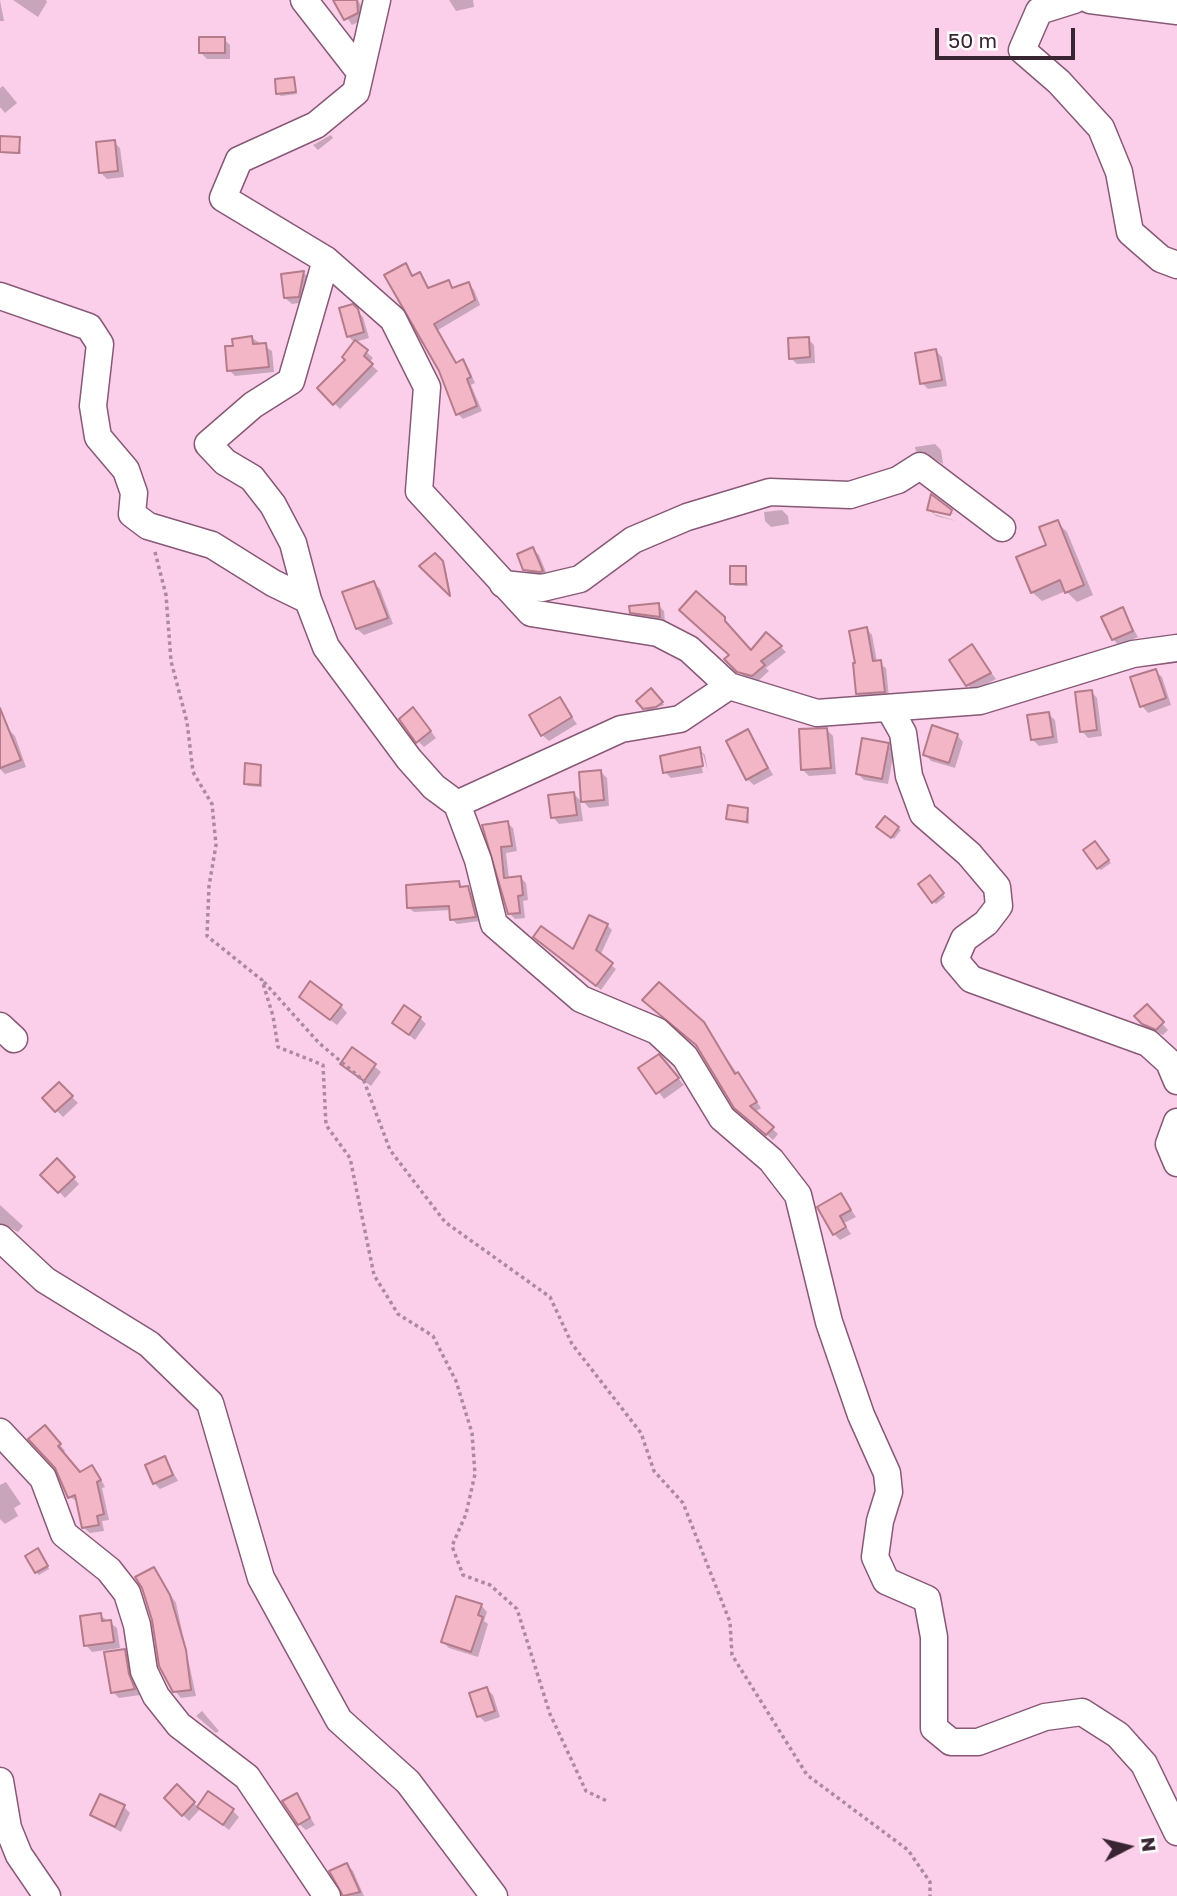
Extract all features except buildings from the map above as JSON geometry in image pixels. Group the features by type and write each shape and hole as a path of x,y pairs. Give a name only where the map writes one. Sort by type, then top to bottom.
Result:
{"street":[{"path":"304,0 360,72"},
{"path":"377,0 356,92 316,125 239,160 223,198 326,260 393,319 427,387 419,491 531,613 658,633 689,649 729,686 817,713 981,701 1133,654 1177,648"},
{"path":"1074,0 1040,11 1022,50 1059,82 1101,128 1119,172 1130,232 1161,259 1177,265"},
{"path":"1090,0 1177,11"},
{"path":"326,260 291,381 253,405 208,444 225,462 252,478 273,505 293,543 308,600 326,647 409,759 434,787 457,804 478,860 494,924 580,999 657,1031 685,1057 722,1118 771,1160 798,1195 829,1322 861,1415 887,1473 889,1492 880,1521 876,1557 886,1581 926,1599 934,1637 934,1728 951,1742 978,1742 1045,1717 1082,1712 1118,1735 1144,1764 1177,1832"},
{"path":"0,296 89,327 100,344 93,406 98,437 126,470 134,493 132,514 148,526 212,545 308,600"},
{"path":"503,584 542,588 580,579 633,540 687,517 770,492 850,495 898,480 920,466 1002,528"},
{"path":"457,804 621,729 680,719 729,686"},
{"path":"889,708 903,733 909,776 923,814 969,854 998,887 999,906 986,923 964,939 955,960 971,979 1148,1043 1169,1062 1177,1081"},
{"path":"1177,1122 1169,1144 1177,1163"},
{"path":"0,1238 45,1280 149,1344 211,1403 261,1578 339,1720 408,1782 494,1896"},
{"path":"0,1432 43,1478 64,1534 109,1570 127,1593 137,1625 144,1671 156,1696 179,1725 247,1777 327,1896"},
{"path":"0,1781 8,1828 19,1855 47,1896"}],"path":[{"path":"148,526 166,594 171,662 187,722 193,772 212,804 216,845 209,886 207,936 262,980 319,1043 364,1081 390,1150 445,1222 550,1297 572,1344 641,1433 654,1471 683,1503 730,1622 732,1655 807,1775 908,1850 930,1882 930,1896"},
{"path":"262,980 273,1016 278,1047 323,1065 326,1125 351,1158 374,1275 398,1314 433,1336 456,1381 472,1433 475,1474 466,1514 452,1546 463,1575 490,1585 517,1609 550,1714 586,1791 610,1802"}]}
